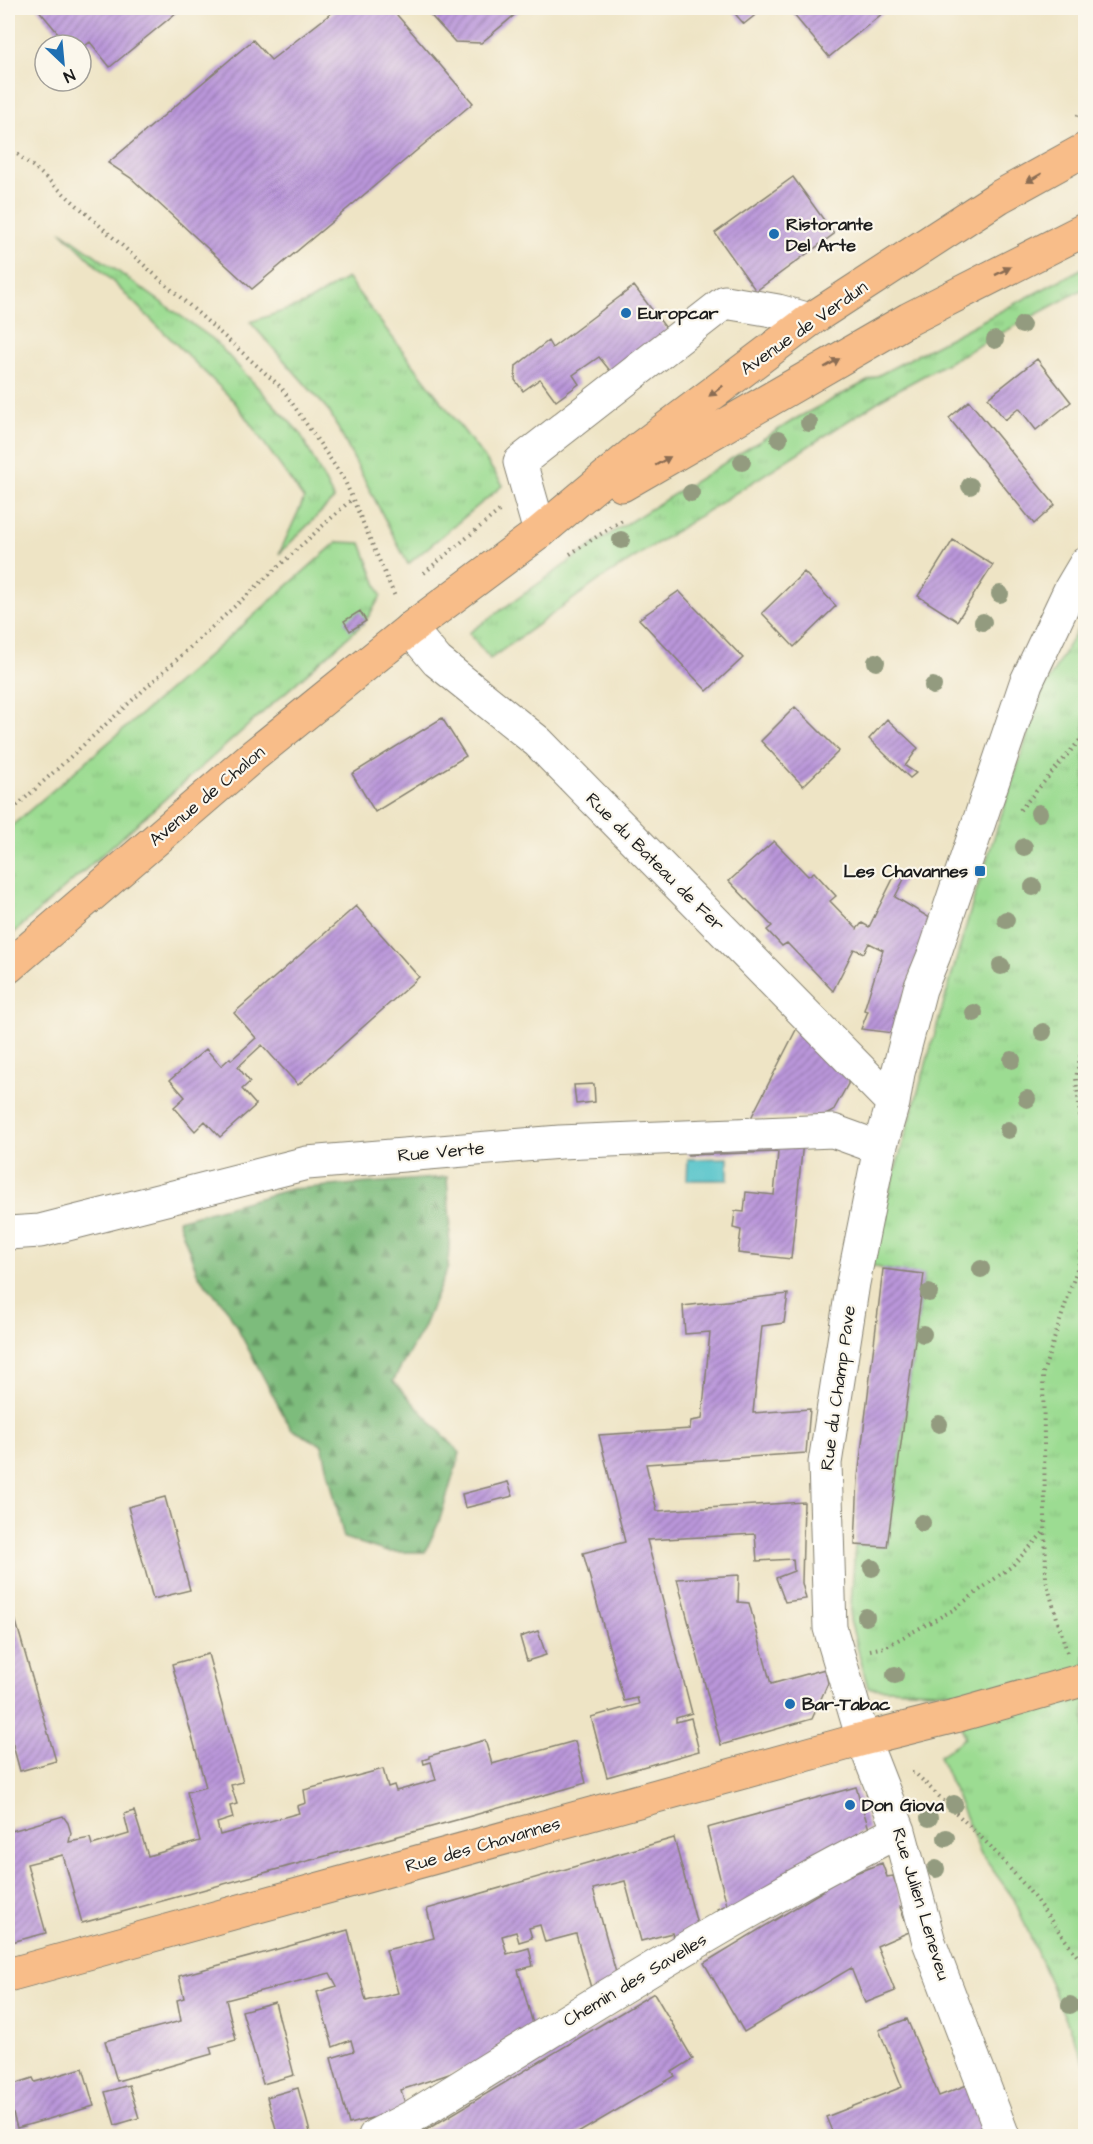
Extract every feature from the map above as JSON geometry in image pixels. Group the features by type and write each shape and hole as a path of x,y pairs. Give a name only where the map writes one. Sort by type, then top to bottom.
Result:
{"main road":[{"name":"Avenue de Verdun","path":"410,629 540,532 639,449 810,320 999,197 1086,149"},
{"name":"Avenue de Verdun","path":"540,532 909,319 1086,229"},
{"name":"Avenue de Chalon","path":"8,967 253,756 410,629"},
{"name":"Rue des Chavannes","path":"8,1975 863,1739 959,1715 1077,1668"}],"street":[{"path":"540,532 520,462 725,302 778,311 810,320"},
{"name":"Rue du Champ Pave","path":"863,1739 830,1628 825,1463 853,1283 880,1148 920,989 934,955 1026,683 1070,590 1086,563"},
{"name":"Rue du Bateau de Fer","path":"410,629 437,661 538,742 896,1088"},
{"name":"Rue Verte","path":"8,1233 40,1231 307,1163 560,1142 832,1131 880,1148"},
{"name":"Rue Julien Leneveu","path":"863,1739 899,1831 929,1942 1003,2136"},
{"name":"Chemin des Savelles","path":"375,2136 412,2117 647,1971 840,1861 899,1831"}],"path":[{"path":"8,147 35,168 281,387 344,479 410,629"},
{"path":"8,814 352,499"},
{"path":"1013,818 1086,733"},
{"path":"1086,1026 1076,1078 1086,1171"},
{"path":"1077,1668 1046,1581 1044,1373 1080,1260 1086,1194"},
{"path":"837,1656 885,1647 953,1610 1012,1566 1044,1532"},
{"path":"878,1774 915,1773 992,1847 1027,1888 1086,1968"}],"green space":[{"path":"61,231 213,339 300,433 334,499 279,554 304,499 234,401"},
{"path":"1085,267 1085,288 890,394 601,579 490,659 469,633 597,542 797,418"},
{"path":"347,278 503,485 408,564 329,411 250,322 304,304"},
{"path":"337,542 361,543 381,596 365,622 8,938 8,829"},
{"path":"1085,616 1085,2064 1014,1899 981,1854 939,1756 965,1738 953,1692 868,1688 850,1620 855,1545 887,1546 924,1275 883,1269 868,1264 975,895 1042,692"},
{"path":"447,1177 450,1222 448,1267 423,1328 393,1381 460,1453 439,1522 425,1552 387,1552 344,1538 322,1445 291,1429 227,1309 198,1275 178,1220 292,1189"}],"water":[{"path":"728,1158 728,1180 687,1180 688,1159"}],"building":[{"path":"37,8 182,8 110,67 93,46 93,33 58,33"},
{"path":"338,8 391,8 473,103 252,289 131,178 108,163 253,40 271,60"},
{"path":"424,8 523,8 481,43 455,42"},
{"path":"730,8 764,8 744,24"},
{"path":"788,8 889,8 829,57"},
{"name":"Ristorante Del Arte","path":"793,177 834,234 756,291 715,233"},
{"name":"Europcar","path":"634,286 675,340 619,382 599,357 573,375 579,384 556,401 540,379 523,391 515,380 516,366 548,341 552,348"},
{"path":"1037,359 1071,402 1036,430 1019,408 1005,420 988,398"},
{"path":"969,401 1055,505 1034,524 949,418"},
{"path":"953,540 993,565 957,621 918,596"},
{"path":"804,572 836,606 794,647 762,613"},
{"path":"679,591 743,658 707,691 639,619"},
{"path":"360,611 366,621 350,631 344,621"},
{"path":"795,707 839,751 803,786 761,741"},
{"path":"442,718 466,756 375,812 352,774"},
{"path":"887,719 918,748 905,766 916,773 910,778 869,739"},
{"path":"774,841 808,876 814,872 836,896 830,901 857,929 862,923 869,927 896,873 904,879 895,897 930,918 893,1033 861,1029 868,1011 864,1010 883,950 869,943 864,953 854,949 833,991 787,943 782,946 767,930 772,926 729,881"},
{"path":"356,906 419,977 298,1085 262,1045 238,1067 250,1082 242,1089 256,1105 220,1137 205,1121 195,1131 174,1107 185,1097 170,1080 206,1049 221,1066 256,1038 234,1013"},
{"path":"800,1022 848,1076 848,1084 833,1111 824,1116 751,1118"},
{"path":"594,1084 595,1102 576,1104 574,1085"},
{"path":"803,1142 791,1259 738,1253 741,1230 733,1228 735,1211 744,1212 746,1192 774,1195 778,1152 688,1155 688,1146"},
{"path":"883,1269 924,1274 887,1547 855,1545 858,1477"},
{"path":"788,1294 784,1323 762,1326 753,1413 810,1409 806,1453 646,1464 657,1511 804,1502 802,1583 806,1599 785,1602 776,1578 794,1571 793,1559 757,1561 755,1534 647,1540 692,1713 676,1718 676,1722 691,1718 699,1751 607,1777 591,1717 639,1704 637,1698 624,1701 583,1553 625,1542 599,1435 690,1429 691,1421 702,1419 710,1332 685,1334 683,1306"},
{"path":"508,1482 513,1496 465,1508 462,1494"},
{"path":"165,1497 190,1590 153,1599 128,1507"},
{"path":"739,1575 738,1602 749,1603 771,1684 825,1669 828,1683 812,1719 721,1745 677,1579"},
{"path":"8,1594 56,1761 20,1771 8,1727"},
{"path":"538,1631 546,1655 527,1661 520,1637"},
{"path":"208,1654 243,1782 231,1785 237,1804 230,1806 233,1818 217,1823 220,1835 299,1813 297,1806 306,1803 304,1790 383,1769 388,1787 394,1785 396,1791 436,1780 431,1762 424,1764 423,1760 429,1756 485,1740 492,1764 575,1741 586,1783 82,1923 63,1855 27,1864 46,1933 8,1943 8,1832 63,1816 71,1833 69,1842 90,1838 92,1845 129,1834 124,1814 134,1811 148,1856 200,1841 187,1792 206,1787 172,1664"},
{"path":"856,1787 869,1829 856,1834 858,1841 721,1920 717,1909 727,1905 707,1828"},
{"path":"674,1838 699,1932 675,1946 672,1933 641,1941 625,1881 593,1889 618,1980 593,1995 576,1934 545,1942 540,1925 529,1928 532,1938 519,1942 516,1932 502,1936 507,1954 529,1948 533,1966 518,1970 535,2031 485,2062 401,2090 406,2107 374,2126 372,2118 349,2124 331,2058 354,2051 351,2040 333,2047 317,1992 337,1986 330,1973 226,2000 236,2040 210,2047 212,2054 117,2081 105,2041 181,2021 177,2000 184,1998 179,1976 348,1930 366,2001 398,1993 386,1950 434,1938 427,1909"},
{"path":"882,1863 887,1877 893,1876 904,1906 900,1907 909,1932 877,1946 895,1991 865,2003 851,1968 744,2032 704,1963 823,1891 821,1886"},
{"path":"654,1993 693,2059 672,2072 675,2076 573,2136 416,2136"},
{"path":"275,2002 294,2075 263,2084 242,2011"},
{"path":"907,2019 939,2096 967,2085 987,2136 834,2136 826,2117 902,2087 879,2030"},
{"path":"83,2068 94,2106 17,2128 8,2096 8,2086 33,2078 35,2082"},
{"path":"129,2085 139,2118 115,2125 105,2092"},
{"path":"298,2088 311,2136 278,2136 267,2097"}],"place":[{"name":"Ristorante Del Arte","path":"774,234"},
{"name":"Europcar","path":"626,313"},
{"name":"Les Chavannes","path":"980,871"},
{"name":"Bar-Tabac","path":"790,1704"},
{"name":"Don Giova","path":"850,1805"}]}
